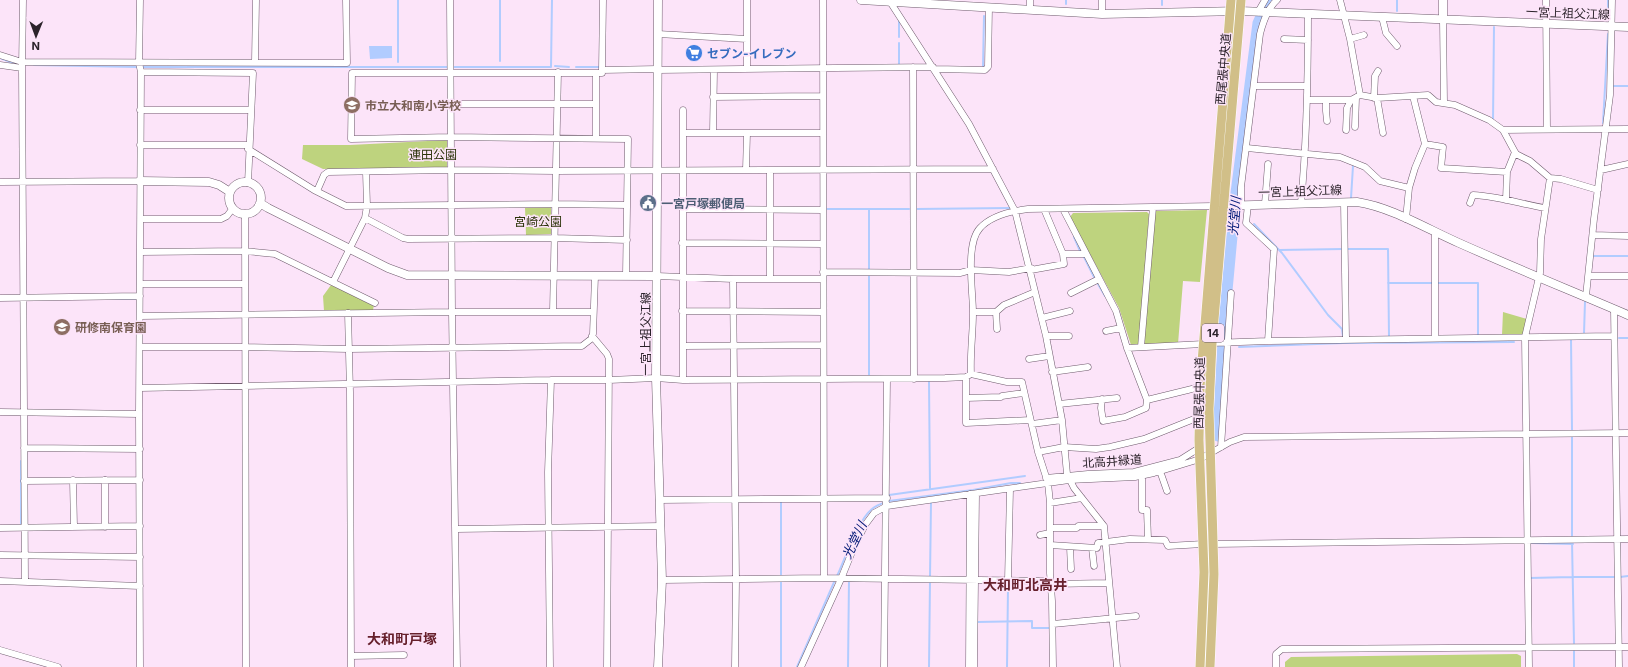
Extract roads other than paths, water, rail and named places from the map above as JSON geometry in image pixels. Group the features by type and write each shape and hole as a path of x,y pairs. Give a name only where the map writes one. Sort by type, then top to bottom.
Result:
{"main road":[{"name":"一宮上祖父江線","path":"658,0 656,378 662,580 658,667"},
{"name":"一宮上祖父江線","path":"860,0 941,2 989,8 1102,14 1240,11 1628,27"},
{"name":"西尾張中央道","path":"1210,667 1213,604 1213,544 1209,409 1214,206 1231,0"},
{"name":"西尾張中央道","path":"1200,667 1204,602 1199,448 1200,387 1211,343 1227,205 1241,0"},
{"path":"1443,0 1443,20"},
{"path":"140,181 208,182 219,185 230,192"},
{"path":"237,184 253,184 260,192 260,203 254,211 245,214 236,211 229,200 230,192 237,184"},
{"name":"一宮上祖父江線","path":"1214,206 1344,202 1367,203 1499,261 1628,314"},
{"path":"260,203 399,273 414,276 657,276"}],"street":[{"path":"24,0 22,65 25,582"},
{"path":"140,0 140,667"},
{"path":"255,62 256,0"},
{"path":"139,67 255,62 347,63 346,0"},
{"path":"450,0 450,170 452,312 454,346 457,667"},
{"path":"596,138 596,104 603,0"},
{"path":"747,0 747,69"},
{"path":"823,0 822,169 824,578"},
{"path":"1030,0 1030,10"},
{"path":"1102,0 1102,14"},
{"path":"1265,0 1241,187 1246,223 1274,249 1268,341"},
{"path":"1263,12 1277,0"},
{"path":"1340,0 1350,39 1355,98 1355,127"},
{"path":"1546,0 1545,52 1547,129"},
{"path":"1586,296 1610,86 1612,0"},
{"path":"890,1 969,124 1015,210 1031,269 1046,336 1062,420 1068,478 1104,526 1117,667"},
{"path":"626,276 628,139 557,137 351,139 352,73 450,68 558,72 912,67 985,70 988,67 989,8"},
{"path":"1301,203 1306,153 1308,100 1308,14"},
{"path":"1382,17 1386,33 1397,46"},
{"path":"1443,20 1444,103"},
{"path":"658,34 747,39"},
{"path":"1350,39 1364,35"},
{"path":"1284,40 1308,40"},
{"path":"0,55 22,65"},
{"path":"0,66 139,67 253,73 248,147 248,183"},
{"path":"912,67 914,379"},
{"path":"713,133 714,70"},
{"path":"1378,71 1375,76 1376,98 1383,133"},
{"path":"553,312 558,72"},
{"path":"1254,86 1307,86"},
{"path":"1308,100 1326,101 1355,98 1428,95 1436,102 1464,108 1489,120 1503,130 1515,152 1520,157 1530,161 1550,178 1561,178 1598,190"},
{"path":"713,97 822,96"},
{"path":"1406,219 1409,188 1425,144 1413,96"},
{"path":"1346,130 1346,108 1355,98"},
{"path":"1326,101 1327,121"},
{"path":"450,104 596,104"},
{"path":"140,110 250,110"},
{"path":"682,380 683,110"},
{"path":"1503,130 1628,129"},
{"path":"683,133 822,133"},
{"path":"746,170 747,133"},
{"path":"1425,144 1443,147 1441,168 1507,172"},
{"path":"140,145 248,147 317,191 346,206 555,204 627,205"},
{"path":"1247,148 1340,157 1365,167 1380,181 1409,188"},
{"path":"1506,200 1507,172 1515,152"},
{"path":"1265,204 1268,164"},
{"path":"1601,170 1628,164"},
{"path":"317,191 324,175 328,172 450,170 993,169"},
{"path":"770,170 770,279"},
{"path":"333,282 365,218 367,206 366,172"},
{"path":"1529,667 1525,337 1540,277 1541,239 1550,178"},
{"path":"0,182 140,181"},
{"path":"1470,203 1473,195 1546,208"},
{"path":"1344,202 1346,339"},
{"path":"1062,420 966,423 966,398 969,376 973,312 971,270 973,247 980,228 997,217 1015,210 1214,206"},
{"path":"1141,347 1152,207"},
{"path":"140,219 221,219 227,216 233,208"},
{"path":"682,209 823,210"},
{"path":"657,276 733,280 913,272 960,273 971,270 1009,272 1064,264 1063,254 1044,209"},
{"path":"1063,209 1116,311 1127,348 1147,400 1146,408 1125,417 1103,421 1101,412 1102,399"},
{"path":"245,214 246,667"},
{"path":"365,218 403,238 554,238 627,240"},
{"path":"1435,233 1435,338"},
{"path":"1593,235 1628,236"},
{"path":"682,243 823,244"},
{"path":"140,252 245,250 275,254 375,303"},
{"path":"1063,254 1086,254"},
{"path":"140,347 349,349 454,346 582,346 587,344 592,336 596,276"},
{"path":"1589,276 1628,276"},
{"path":"733,280 736,580 735,667"},
{"path":"1071,293 1099,280"},
{"path":"140,284 245,284"},
{"path":"973,312 996,312 1004,305 1035,292"},
{"path":"1221,447 1231,293"},
{"path":"0,298 140,296"},
{"path":"1614,309 1619,667"},
{"path":"682,311 823,312"},
{"path":"1042,318 1070,311"},
{"path":"140,316 452,312 593,312"},
{"path":"996,312 997,329"},
{"path":"348,313 350,384 351,667"},
{"path":"1106,331 1121,328"},
{"path":"592,336 609,358 607,667"},
{"path":"1046,336 1069,336"},
{"path":"1127,348 1211,343 1346,339 1614,336"},
{"path":"682,346 823,346"},
{"path":"1029,359 1049,356"},
{"path":"1052,372 1088,367"},
{"path":"140,388 656,378 682,380 914,379 969,376 1007,382 1022,382 1038,452 1047,480 1050,503 1050,583 1053,624 1053,667"},
{"path":"884,667 884,579 887,502 887,379"},
{"path":"550,667 548,472 551,380"},
{"path":"1147,400 1200,387"},
{"path":"966,398 1000,397 1024,393"},
{"path":"1059,404 1117,398"},
{"path":"0,412 139,414"},
{"path":"1038,452 1064,448 1096,449 1117,446 1144,439 1199,416"},
{"path":"659,500 824,499 887,502 1010,489 1047,480 1142,476 1200,459 1221,447 1244,437 1628,432"},
{"path":"24,448 140,450"},
{"name":"北高井緑道","path":"1068,478 1134,472 1180,460 1199,448"},
{"path":"1160,471 1167,491"},
{"path":"1142,476 1142,510 1148,510 1148,540"},
{"path":"73,480 74,527"},
{"path":"105,480 105,527"},
{"path":"24,481 140,480"},
{"path":"1008,581 1010,489"},
{"path":"973,494 974,667"},
{"path":"1050,503 1082,498"},
{"path":"801,667 838,579 869,518 887,502"},
{"path":"0,528 140,526"},
{"path":"456,530 661,526"},
{"path":"1040,535 1050,530 1104,526"},
{"path":"1050,545 1097,548 1098,543 1130,539 1165,540 1168,546 1203,544"},
{"path":"1213,544 1628,539"},
{"path":"1070,547 1071,569"},
{"path":"1092,548 1094,562 1106,557"},
{"path":"0,555 140,557"},
{"path":"662,580 824,578 1109,583"},
{"path":"969,667 973,580"},
{"path":"0,582 140,586"},
{"path":"1053,624 1136,616"},
{"path":"1276,667 1276,654 1282,649 1628,647"},
{"path":"0,650 58,667"},
{"path":"351,656 404,655"}],"water":[{"path":"369,46 392,46 392,58 370,59"}],"waterway":[{"path":"398,0 398,62"},
{"path":"500,0 500,61"},
{"path":"142,67 551,67 552,0"},
{"path":"1162,0 1162,5"},
{"name":"光堂川","path":"1218,436 1224,323 1236,193 1258,23 1271,0"},
{"path":"1397,0 1397,11"},
{"path":"1608,0 1608,19"},
{"path":"983,66 984,16"},
{"path":"899,19 899,37"},
{"path":"1493,121 1494,27"},
{"path":"1603,123 1608,34"},
{"path":"899,43 899,65"},
{"path":"0,58 18,65"},
{"path":"34,65 138,67"},
{"path":"555,66 569,67"},
{"path":"576,67 600,67"},
{"path":"1611,86 1628,86"},
{"path":"1351,198 1353,166"},
{"path":"916,209 1010,208"},
{"path":"825,209 909,209"},
{"path":"869,209 869,270"},
{"path":"1254,224 1282,253 1328,315 1342,329 1343,336"},
{"path":"1074,237 1080,251"},
{"path":"1279,250 1343,249"},
{"path":"1347,249 1388,249 1389,336"},
{"path":"1083,255 1095,279"},
{"path":"1594,256 1628,256"},
{"path":"869,274 869,376"},
{"path":"1388,283 1433,283"},
{"path":"1437,283 1478,283 1478,335"},
{"path":"1098,284 1105,296"},
{"path":"107,299 136,299"},
{"path":"1584,333 1585,302"},
{"path":"1619,338 1628,338"},
{"path":"1571,339 1572,430"},
{"path":"1239,347 1343,343 1514,342"},
{"path":"929,382 930,488"},
{"path":"1572,436 1572,538"},
{"path":"21,461 21,524"},
{"path":"889,495 1025,476"},
{"name":"光堂川","path":"837,576 852,540 862,522 867,514 878,505 889,501 973,490 1011,483 1020,483"},
{"path":"781,502 781,576"},
{"path":"930,577 931,502"},
{"path":"1572,542 1574,643"},
{"path":"1532,543 1573,544"},
{"path":"1620,577 1628,576"},
{"path":"1530,578 1572,577"},
{"path":"1573,577 1616,577"},
{"name":"光堂川","path":"797,667 835,580"},
{"path":"848,667 849,580"},
{"path":"781,581 781,667"},
{"path":"929,667 930,581"},
{"path":"1007,667 1008,588"},
{"path":"977,624 977,622 1032,621 1032,628 1050,628"},
{"path":"1574,650 1574,667"}],"place":[{"name":"セブン-イレブン","path":"694,53"},
{"name":"市立大和南小学校","path":"352,105"},
{"name":"一宮戸塚郵便局","path":"648,203"},
{"name":"研修南保育園","path":"62,327"}],"district":[{"name":"大和町北高井","path":"1025,584"},
{"name":"大和町戸塚","path":"402,638"}],"park label":[{"name":"連田公園","path":"433,154"},
{"name":"宮崎公園","path":"538,221"}]}
